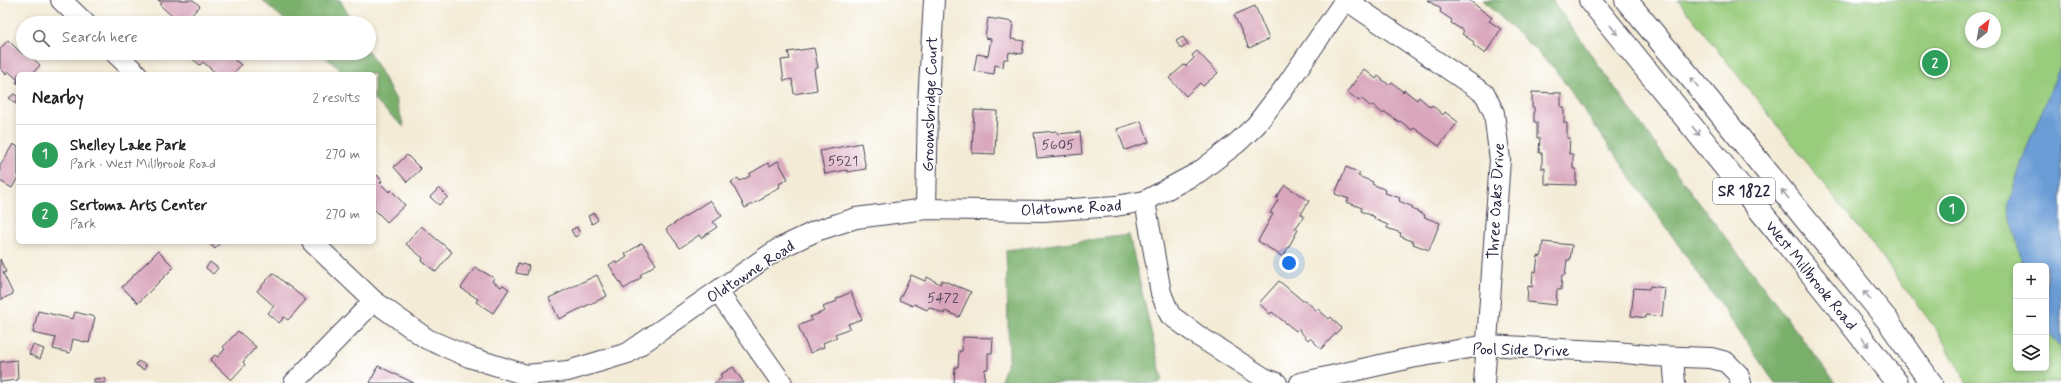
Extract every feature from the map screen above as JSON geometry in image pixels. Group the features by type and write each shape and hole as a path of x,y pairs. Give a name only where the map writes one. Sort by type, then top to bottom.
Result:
{"main road":[{"name":"West Millbrook Road","path":"1590,0 1833,301 1897,383"},
{"name":"West Millbrook Road","path":"1626,0 1888,321 1931,383"}],"street":[{"path":"61,0 78,16"},
{"name":"Groomsbridge Court","path":"926,209 928,103 934,0"},
{"name":"Oldtowne Road","path":"314,244 374,301 427,339 525,379 568,371 628,353 778,249 816,231 856,218 926,209 1042,212 1116,206 1145,201 1199,172 1237,143 1256,125 1288,84 1345,0"},
{"name":"Three Oaks Drive","path":"1345,0 1480,90 1485,94 1494,113 1500,160 1484,383"},
{"path":"122,60 135,72"},
{"path":"1145,201 1161,293 1170,315 1200,337 1264,378 1277,383"},
{"path":"718,292 782,383"},
{"path":"294,383 374,301"},
{"name":"Pool Side Drive","path":"1300,383 1467,347 1487,345 1711,358 1726,362 1738,374 1741,383"},
{"path":"1673,356 1675,383"}],"green space":[{"path":"262,0 340,0 349,16 280,16"},
{"path":"1483,0 1552,0 1666,159 1836,383 1775,383 1555,69"},
{"path":"1678,0 2061,0 2061,383 1967,383 1938,332 1881,256"},
{"path":"329,60 374,60 396,100 404,127 376,102 376,72 343,72"},
{"path":"1129,235 1162,379 1159,383 1000,383 1009,358 1006,250"}],"water":[{"path":"2061,64 2061,347 2049,333 2049,263 2022,263 2008,207 2022,160"}],"building":[{"path":"158,0 193,0 200,6 191,16 172,16 160,5 162,3"},
{"path":"1427,0 1469,0 1492,18 1489,21 1501,29 1485,54 1473,45 1474,42 1462,34 1464,31 1451,23 1452,20 1440,12 1441,9"},
{"path":"1255,6 1269,39 1249,48 1234,15"},
{"path":"988,18 1013,22 1011,39 1024,41 1022,54 1009,52 1008,59 1004,59 1003,67 995,65 994,74 974,71 977,54 988,56 991,39 985,38"},
{"path":"1183,37 1188,44 1181,49 1176,41"},
{"path":"8,40 16,48 16,60 35,60 40,65 34,72 16,72 16,78 8,71 6,74 0,68 0,49"},
{"path":"814,48 818,68 814,69 817,90 794,94 792,79 784,81 781,60 790,59 788,52"},
{"path":"1197,51 1218,73 1203,86 1200,83 1186,96 1169,78 1184,65 1186,66 1194,58 1192,55"},
{"path":"194,60 235,60 241,65 235,72 215,72 203,62 200,65"},
{"path":"1364,69 1376,79 1378,76 1389,85 1392,82 1403,92 1404,90 1417,100 1419,97 1430,107 1432,105 1443,115 1445,112 1458,122 1439,146 1414,128 1412,130 1385,112 1383,114 1373,105 1371,107 1361,98 1359,101 1347,92"},
{"path":"1532,92 1561,93 1561,107 1564,107 1564,123 1567,123 1567,138 1570,138 1569,154 1573,154 1573,169 1576,169 1576,185 1545,184 1545,168 1542,169 1542,153 1539,153 1540,138 1537,138 1537,122 1534,122"},
{"path":"14,94 16,96 16,104 9,98"},
{"path":"974,110 997,111 995,154 972,153"},
{"path":"1141,121 1149,142 1125,150 1117,129"},
{"path":"1057,131 1058,134 1080,132 1082,154 1037,158 1034,133"},
{"path":"861,143 866,169 847,172 847,170 825,174 820,151"},
{"path":"13,144 16,146 16,181 12,188 0,181 0,166"},
{"path":"407,155 421,169 407,182 394,167"},
{"path":"778,161 788,179 779,184 780,187 763,196 764,198 745,208 731,182 738,178 740,181 750,176 749,174 768,163 770,166"},
{"path":"1346,167 1360,173 1358,176 1373,182 1372,184 1386,190 1385,193 1400,198 1399,201 1413,207 1412,209 1425,215 1424,217 1440,223 1429,250 1413,244 1414,242 1400,236 1401,233 1387,228 1388,225 1361,211 1362,208 1347,202 1349,199 1335,194"},
{"path":"377,175 382,181 380,183 389,192 391,190 405,205 387,222 376,211"},
{"path":"1285,185 1309,201 1301,214 1304,216 1295,229 1298,230 1283,257 1258,241 1273,214 1270,213 1278,200 1276,198"},
{"path":"439,188 448,197 439,205 430,197"},
{"path":"710,200 722,216 713,222 717,227 701,238 699,235 680,248 666,229"},
{"path":"594,213 598,220 592,224 588,216"},
{"path":"421,226 452,252 436,272 422,261 423,258 406,244"},
{"path":"577,227 580,234 575,237 571,230"},
{"path":"1543,242 1572,245 1570,260 1567,260 1565,275 1562,275 1561,290 1557,290 1556,305 1527,302 1528,286 1532,287 1533,271 1536,272 1538,256 1541,257"},
{"path":"642,243 656,264 640,275 642,277 624,289 609,265 615,261 617,264 627,257 625,254"},
{"path":"210,244 219,244 215,249"},
{"path":"158,251 174,267 138,303 122,287"},
{"path":"0,259 6,272 3,273 13,294 0,300"},
{"path":"210,262 218,268 213,274 206,268"},
{"path":"518,263 529,266 527,275 516,273"},
{"path":"475,267 494,278 492,281 501,287 503,285 509,289 493,313 476,302 478,299 461,288"},
{"path":"273,273 306,300 288,320 284,317 279,323 268,313 274,306 257,291"},
{"path":"597,275 607,296 559,319 549,298"},
{"path":"911,275 925,281 927,277 940,284 942,280 971,292 959,317 945,311 944,314 929,307 927,310 914,304 913,306 899,300"},
{"path":"1279,281 1303,301 1305,300 1316,310 1318,309 1329,319 1331,317 1341,328 1321,349 1310,338 1308,340 1298,329 1296,331 1272,312 1270,314 1259,303"},
{"path":"1650,286 1665,288 1662,317 1646,315 1646,318 1631,316 1634,288 1649,289"},
{"path":"851,292 862,319 848,324 850,328 835,334 837,337 823,343 824,347 810,353 798,326 812,320 810,317 825,311 823,307 837,301 836,299"},
{"path":"38,311 73,319 75,312 95,317 89,343 73,339 70,353 53,349 56,338 33,333"},
{"path":"238,331 256,347 243,362 245,365 231,380 210,360 215,355 218,357 225,349 223,347"},
{"path":"963,337 993,338 992,353 988,353 988,369 985,369 984,383 954,383 955,367 958,367 959,351 962,351"},
{"path":"33,345 44,349 40,359 29,354"},
{"path":"17,360 18,380 0,382 0,362"},
{"path":"138,361 146,365 144,370 136,365"},
{"path":"378,366 414,383 370,383"},
{"path":"733,367 744,383 714,383 722,378 720,375"},
{"path":"105,378 106,383 94,383 94,379"}],"place":[{"name":"Sertoma Arts Center","path":"1935,63"},
{"name":"Shelley Lake Park","path":"1952,209"}]}
